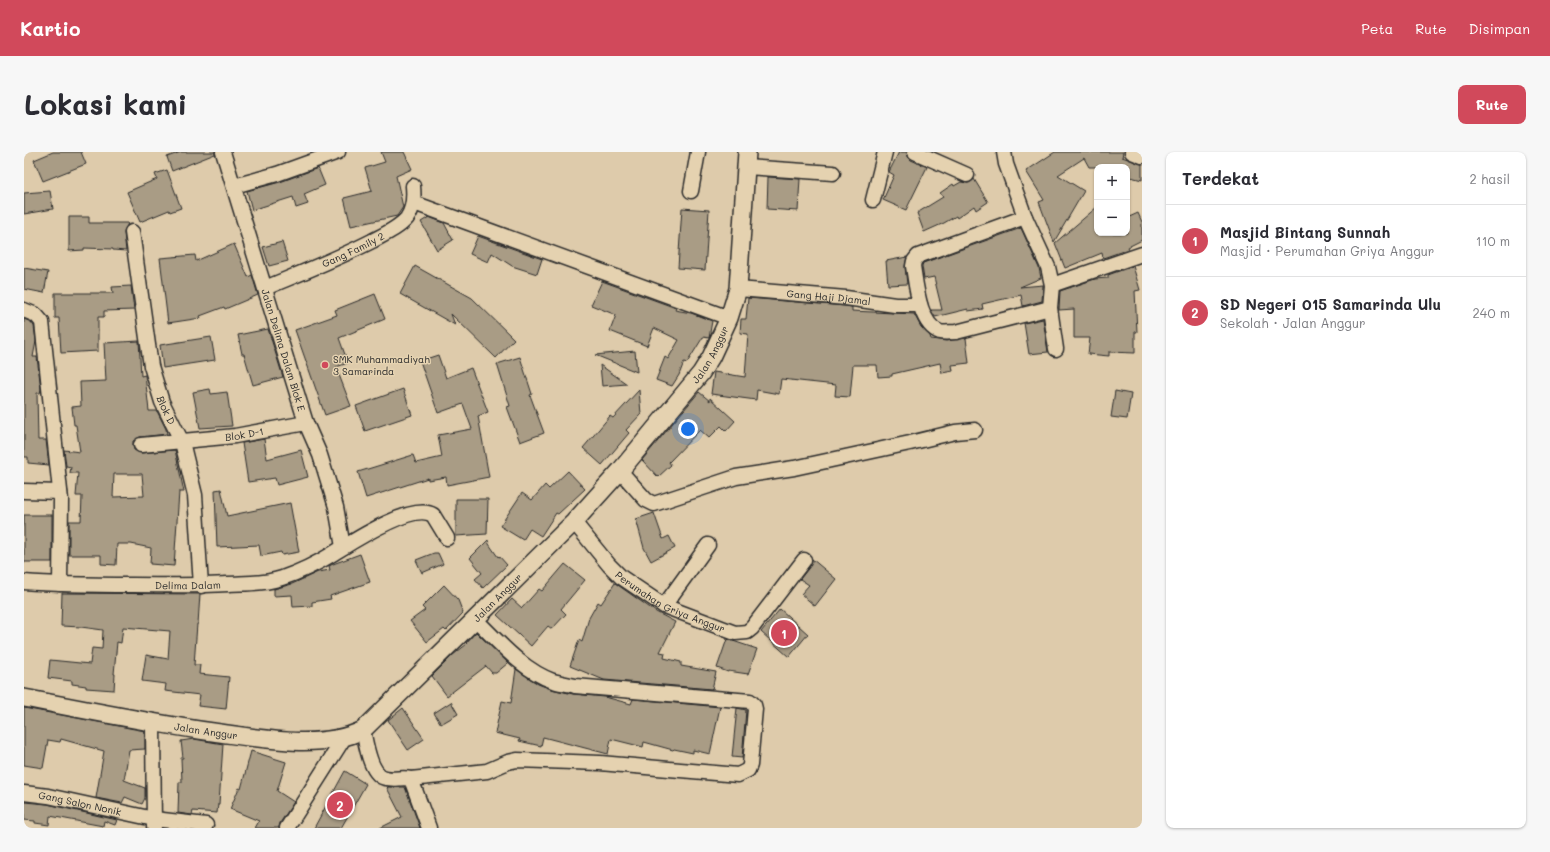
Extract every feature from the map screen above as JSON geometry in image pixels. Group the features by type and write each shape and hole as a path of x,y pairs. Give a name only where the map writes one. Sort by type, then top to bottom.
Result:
{"street":[{"name":"Jalan Delima Dalam Blok E","path":"223,152 306,423 320,455 336,507 343,547"},
{"path":"234,186 277,174 338,152"},
{"path":"691,191 698,152"},
{"path":"873,200 885,152"},
{"path":"915,152 968,175"},
{"path":"1004,152 1006,164 1026,217 1042,251 1048,268 1052,285 1050,308 1056,349"},
{"path":"1132,152 1142,156"},
{"path":"746,159 833,173"},
{"name":"Jalan Anggur","path":"24,698 153,723 266,740 298,741 344,738 363,730 574,522 620,471 701,373 711,357 729,318 738,289 746,159"},
{"path":"413,186 414,203 729,318"},
{"name":"Gang Family 2","path":"265,288 324,264 382,236 404,221 411,211 414,203"},
{"path":"1026,217 918,256 914,261 913,266 920,305 934,329 946,333 956,332 1050,308"},
{"name":"Blok D","path":"132,232 151,366 162,402 182,442 195,495 201,586"},
{"path":"1052,285 1126,261 1142,254"},
{"name":"Gang Haji Djamal","path":"738,289 846,298 895,305 920,305"},
{"path":"24,310 36,315 42,322 60,492 60,584"},
{"name":"Blok D-1","path":"141,445 235,436 306,423"},
{"path":"620,471 646,500 654,504 736,477 794,468 955,432 975,430"},
{"path":"24,491 60,492"},
{"name":"Delima Dalam","path":"24,582 201,586 272,581 281,579 334,553 386,524 407,515 422,512 429,512 433,515 447,538"},
{"name":"Perumahan Griya Anggur","path":"574,522 609,566 621,577 664,606 735,633 746,632 752,628 804,560"},
{"path":"664,606 708,545"},
{"path":"363,730 370,758 378,773 385,778 411,779 487,770 517,760 600,763 738,774 745,772 750,765 755,709 754,705 750,701 575,686 554,681 531,669 518,660 475,619"},
{"path":"153,723 154,824"},
{"path":"287,828 344,738"},
{"path":"411,779 429,828"},
{"name":"Gang Salon Nonik","path":"24,793 48,796 154,824 206,825"}],"building":[{"path":"53,152 81,152 86,164 43,181 34,160"},
{"path":"181,152 215,152 215,154 172,171 167,157"},
{"path":"381,152 404,152 412,169 396,176 403,207 397,216 351,226 344,198 372,191 365,168 385,162"},
{"path":"899,152 907,152 908,157 911,160 927,167 906,210 883,200 894,175 889,172"},
{"path":"1055,152 1123,152 1122,157 1142,164 1142,180 1130,177 1130,164 1094,164 1094,167 1089,167 1084,158 1058,175 1084,191 1054,242 1039,202 1044,200 1026,171"},
{"path":"318,168 325,185 304,194 308,204 296,208 293,197 252,210 247,191 280,182"},
{"path":"167,170 181,208 170,212 169,210 140,222 127,192 157,179 155,174"},
{"path":"768,177 800,179 798,211 767,209"},
{"path":"974,179 988,202 976,210 974,206 957,218 956,216 924,232 917,213 943,197 940,193 953,184 954,186 961,182 968,183"},
{"path":"50,191 53,209 24,214 24,193"},
{"path":"682,208 709,210 705,270 678,268"},
{"path":"1094,210 1094,236 1130,236 1130,217 1138,213 1142,222 1142,240 1128,247 1129,249 1103,258 1102,253 1065,268 1055,243"},
{"path":"69,217 89,217 89,223 128,223 124,233 126,251 84,248 84,250 69,251"},
{"path":"429,217 444,223 453,240 437,250 421,222"},
{"path":"1021,228 1039,268 1041,278 1020,287 1043,285 1042,301 1023,306 1021,295 982,304 983,309 968,311 968,309 935,317 931,310 942,310 934,277 924,279 923,263"},
{"path":"478,236 542,259 537,274 512,266 492,253 488,262 470,254"},
{"path":"282,242 288,261 269,266 263,247"},
{"path":"234,244 248,277 252,275 258,295 225,309 224,307 200,316 201,318 168,323 160,258 195,255 196,261"},
{"path":"907,257 905,267 907,284 888,285 886,261"},
{"path":"415,266 472,298 514,339 496,358 451,314 455,325 400,294"},
{"path":"1133,266 1140,290 1135,291 1137,332 1135,332 1135,353 1109,352 1109,356 1088,354 1090,338 1074,338 1074,309 1059,310 1060,291 1095,279 1108,278 1108,275"},
{"path":"24,268 48,272 44,293 24,289"},
{"path":"602,281 676,308 675,310 691,313 712,321 709,338 703,337 687,363 684,362 679,375 672,386 656,380 665,357 668,359 679,340 654,328 647,346 610,331 616,315 591,305"},
{"path":"131,286 134,310 104,311 104,317 98,317 98,351 61,353 59,318 55,318 55,293 113,293 112,287"},
{"name":"SMK Muhammadiyah 3 Samarinda","path":"375,294 385,319 339,338 348,363 336,367 351,406 325,415 295,330 337,315 335,310"},
{"path":"748,298 845,306 852,307 852,311 914,314 921,327 931,339 946,341 966,338 969,363 952,365 953,371 942,373 940,363 892,374 892,376 878,377 877,365 853,365 850,397 835,396 836,385 781,379 779,394 757,390 756,400 711,394 714,372 745,377 748,334 740,333 741,319 746,319"},
{"path":"24,319 31,322 34,326 36,341 33,357 37,357 41,389 40,393 37,393 38,440 46,440 49,465 28,463 28,457 24,457"},
{"path":"1043,319 1048,352 1029,354 1024,323"},
{"path":"268,329 283,377 253,385 244,354 242,354 238,335"},
{"path":"211,337 215,360 163,368 160,345"},
{"path":"139,341 141,376 145,375 149,411 157,411 166,429 167,434 140,437 133,441 134,450 141,453 175,450 184,492 179,492 174,566 150,564 151,548 131,544 117,544 116,565 101,564 101,555 69,555 69,521 81,521 82,496 76,496 78,473 70,473 71,467 66,466 64,450 80,452 72,407 81,406 80,382 106,381 104,343","holes":["114,474 142,474 144,496 113,497"]},
{"path":"635,351 637,372 595,355"},
{"path":"438,355 446,378 471,368 488,412 478,416 489,477 447,485 446,477 428,480 428,478 366,498 358,472 413,455 416,463 442,457 438,435 472,429 463,404 438,413 420,361"},
{"path":"520,357 532,394 530,395 544,433 520,442 507,407 510,406 497,364"},
{"path":"600,365 627,384 602,386"},
{"path":"210,389 211,394 227,392 232,426 200,428 193,392"},
{"name":"SMK Muhammadiyah 3 Samarinda","path":"403,389 412,415 365,431 356,406"},
{"path":"639,390 641,414 626,430 629,433 602,465 583,448 610,416 613,418"},
{"path":"1115,391 1131,394 1127,419 1111,417"},
{"path":"699,392 710,401 710,398 735,421 726,431 721,426 709,438 700,430 669,462 671,465 658,477 642,460"},
{"path":"264,439 267,459 301,450 308,477 277,485 275,478 248,482 242,443"},
{"path":"568,471 585,489 558,514 556,513 541,536 530,529 523,540 500,526 522,493 532,500 545,485 549,489"},
{"path":"221,489 227,516 290,503 299,552 282,555 281,552 261,556 259,545 217,547 215,490"},
{"path":"456,499 488,499 487,534 456,536"},
{"path":"654,513 663,539 669,536 675,548 651,561 644,548 636,519"},
{"path":"24,515 52,515 52,562 24,562"},
{"path":"488,540 498,557 499,556 507,565 483,588 475,579 482,573 470,558"},
{"path":"434,553 438,553 443,564 422,573 416,560"},
{"path":"360,554 370,582 330,596 331,599 312,602 312,606 293,607 292,595 274,596 274,589 292,584 318,572 330,570 329,566"},
{"path":"812,559 836,579 815,606 801,594 809,585 800,579 811,565"},
{"path":"565,564 585,580 561,609 566,614 552,629 548,626 531,646 497,615 512,599 522,608 539,589 542,591"},
{"path":"615,583 656,612 675,622 660,652 665,653 664,658 681,662 681,666 716,672 712,689 604,680 570,666 579,640 582,642 589,618 598,602 601,604"},
{"path":"444,585 458,600 463,613 446,631 444,629 427,642 410,621 425,610 422,607"},
{"path":"62,593 200,594 194,665 200,665 199,674 229,677 226,709 198,706 200,695 165,691 166,684 142,681 146,655 168,659 170,631 123,627 121,643 117,642 114,690 86,688 86,686 72,684 72,681 48,678 50,660 90,664 92,648 102,649 103,630 61,626"},
{"path":"780,609 808,634 789,657 761,632"},
{"path":"476,632 508,663 496,673 492,673 486,666 447,696 432,676 453,655 467,644 466,643"},
{"path":"727,639 757,649 748,674 728,672 717,668"},
{"path":"516,669 538,684 551,689 573,694 605,697 631,704 633,699 720,707 710,754 693,750 693,753 673,750 644,742 643,747 611,739 608,754 543,737 541,746 495,733 502,701 511,703"},
{"path":"451,702 458,714 441,724 434,713"},
{"path":"24,708 145,731 145,749 129,750 124,780 145,788 145,798 142,804 125,797 122,803 96,798 104,751 61,739 60,742 48,740 43,768 24,765"},
{"path":"403,708 424,739 408,750 388,720"},
{"path":"737,708 746,710 742,758 732,757"},
{"path":"194,739 223,744 219,804 217,813 193,811 192,815 178,813 179,782 182,782 181,758 183,758 181,741"},
{"path":"251,751 286,762 277,791 294,802 280,823 279,828 255,828 259,821 230,809 239,788 241,789"},
{"path":"345,771 366,784 341,828 314,828"},
{"path":"405,787 420,828 380,828 402,817 387,788"},
{"path":"24,802 47,804 117,820 115,825 104,821 103,826 50,816 49,825 35,823 35,821 24,820"}],"place":[{"name":"SMK Muhammadiyah 3 Samarinda","path":"325,365"},
{"name":"Masjid Bintang Sunnah","path":"784,633"},
{"name":"SD Negeri 015 Samarinda Ulu","path":"340,805"}]}
